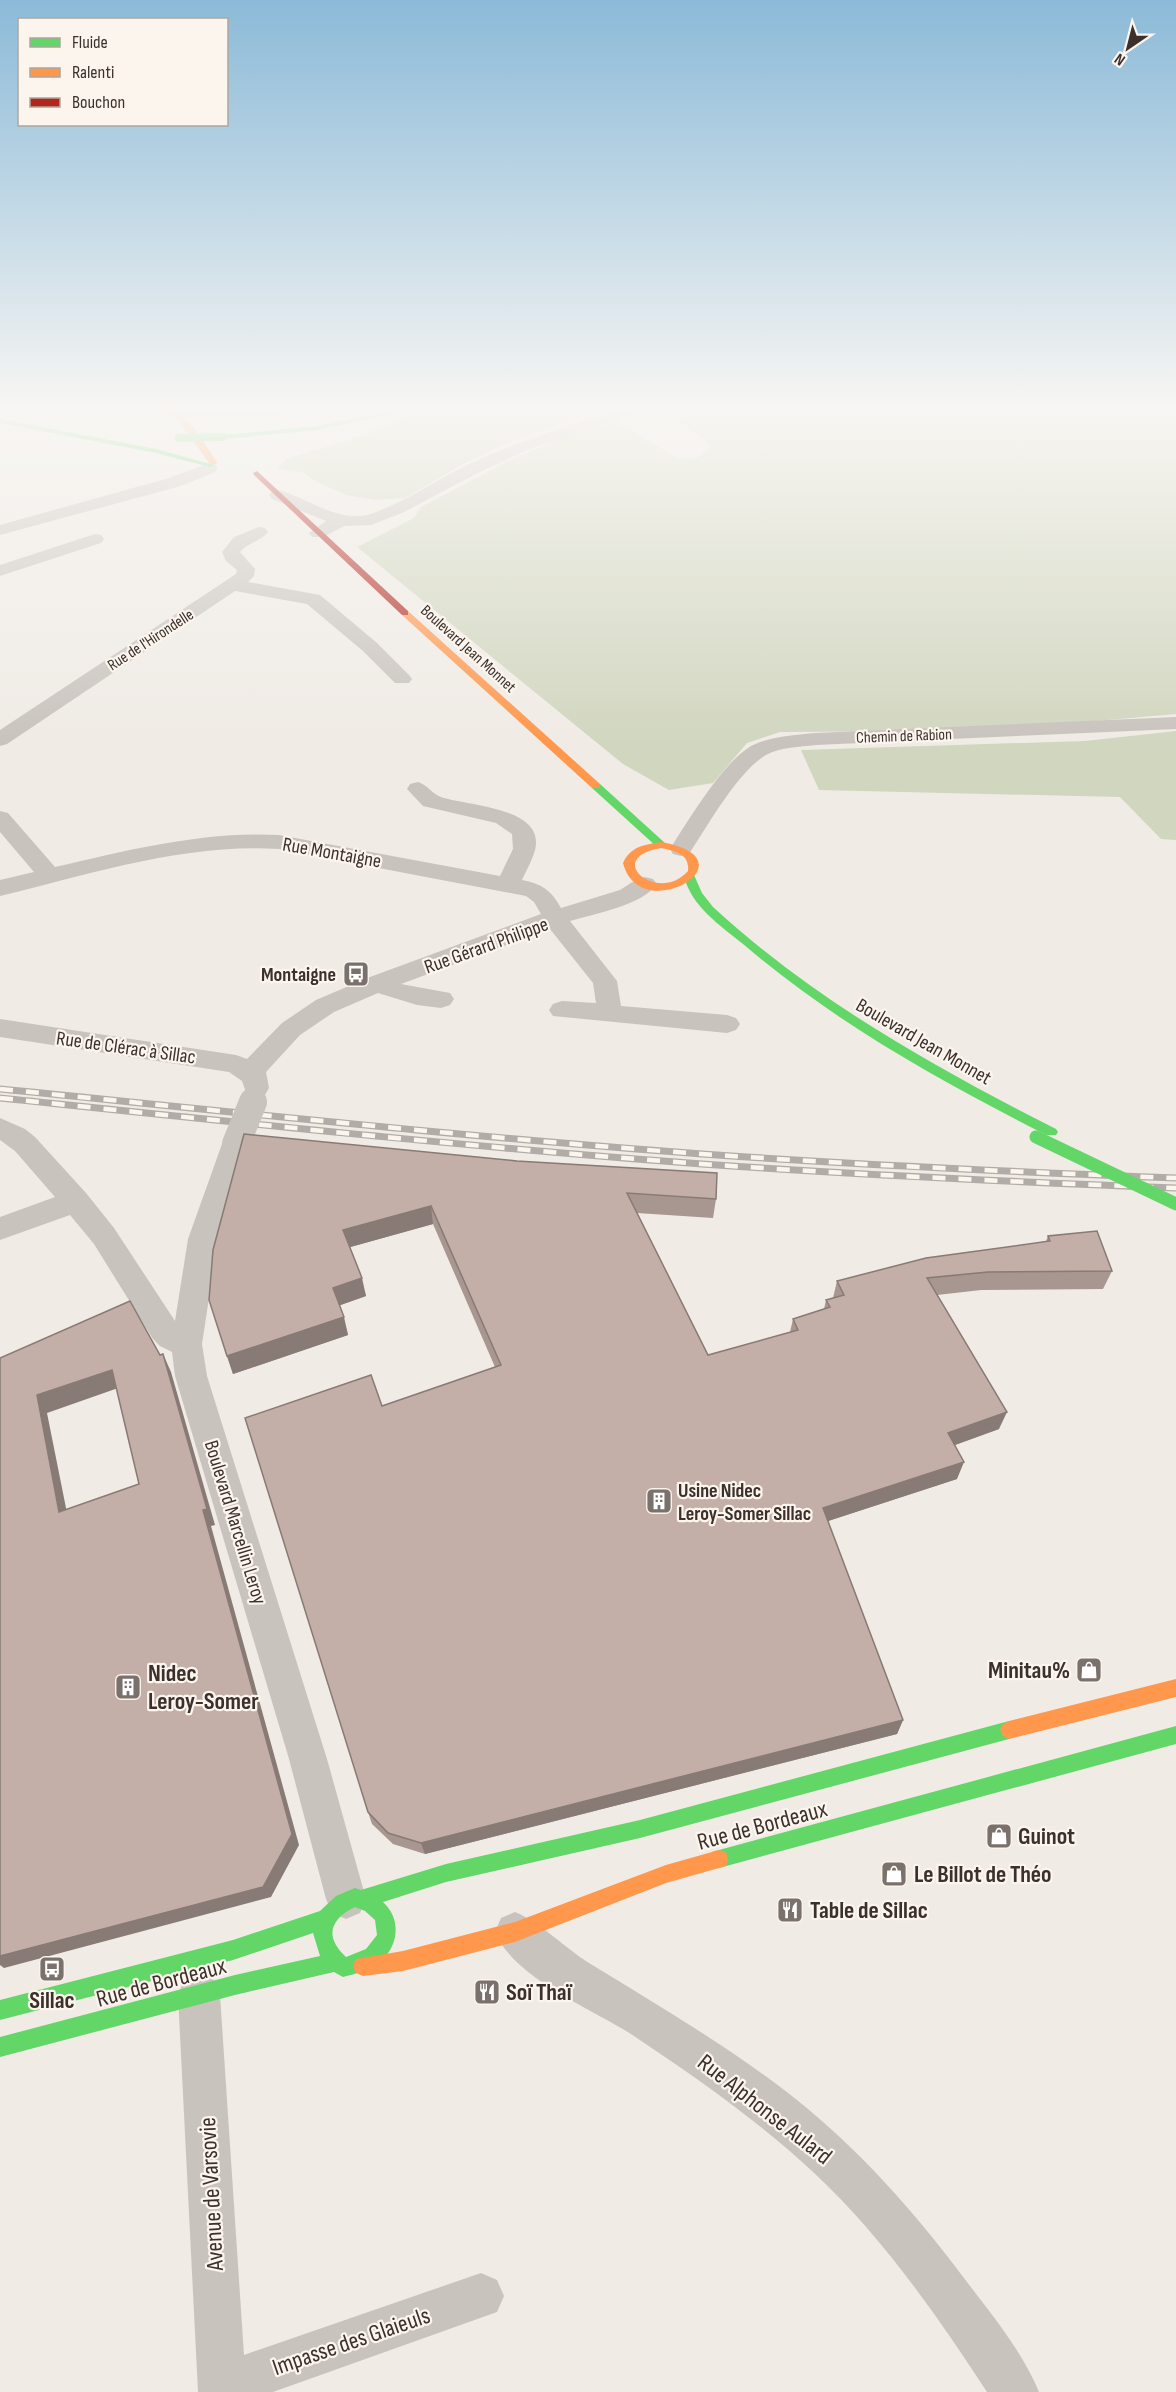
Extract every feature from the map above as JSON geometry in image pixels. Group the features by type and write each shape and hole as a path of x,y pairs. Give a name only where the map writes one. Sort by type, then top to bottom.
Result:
{"main road":[{"path":"295,521 426,651"},
{"name":"Boulevard Jean Monnet","path":"302,521 671,847"},
{"path":"634,847 671,847 694,862 690,877 678,885 669,887 645,884 633,878 627,868 634,847"},
{"name":"Boulevard Jean Monnet","path":"690,877 693,891 744,940 790,979 844,1018 954,1083 1176,1191"},
{"path":"669,887 731,947 825,1019"},
{"path":"844,1032 950,1093 1176,1204"},
{"name":"Rue de Bordeaux","path":"0,2010 233,1950 345,1905 435,1876 640,1829 1176,1688"},
{"name":"Rue de Bordeaux","path":"363,1966 403,1961 514,1932 666,1874 1176,1735"},
{"path":"373,1901 380,1907 387,1925 386,1938 381,1950 373,1960 363,1966 343,1967 334,1962 322,1943 322,1931 345,1905 373,1901"},
{"name":"Rue de Bordeaux","path":"0,2047 334,1962"}],"street":[{"path":"0,530 34,521"},
{"path":"318,533 342,521 366,521"},
{"path":"232,585 245,576 246,569 232,557 231,552 240,541 259,532"},
{"path":"0,571 95,539"},
{"path":"232,585 313,599 370,647 402,679"},
{"name":"Rue de l'Hirondelle","path":"0,741 76,687 232,585"},
{"name":"Chemin de Rabion","path":"671,847 756,752 780,743 816,739 1136,727 1176,723"},
{"path":"418,789 431,801 498,816 523,831 524,849 508,885"},
{"path":"0,818 50,876"},
{"name":"Rue Montaigne","path":"0,888 175,848 216,841 252,839 279,842 508,885 538,893 555,918"},
{"path":"555,918 628,895 645,884"},
{"name":"Rue Gérard Philippe","path":"250,1072 303,1019 325,1006 379,983 555,918 605,981 609,1003 608,1014"},
{"name":"Rue Gérard Philippe","path":"379,983 391,992 405,996 441,999"},
{"path":"562,1010 728,1024"},
{"name":"Rue de Clérac à Sillac","path":"0,1028 217,1060 236,1064 250,1072"},
{"name":"Boulevard Marcellin Leroy","path":"250,1072 257,1083 253,1102 203,1239 187,1344 192,1376 308,1759 345,1905"},
{"path":"0,1128 25,1144 76,1201 104,1236 164,1330 171,1337 187,1344"},
{"path":"0,1228 76,1201"},
{"name":"Rue Alphonse Aulard","path":"514,1932 532,1950 642,2018 754,2095 802,2132 870,2197 924,2261 1015,2392"},
{"name":"Avenue de Varsovie","path":"199,1995 222,2389"},
{"name":"Impasse des Glaieuls","path":"222,2389 481,2296"}],"green space":[{"path":"409,521 1176,521 1176,714 1050,725 914,731 780,732 747,743 713,783 669,790 623,764 357,547"},
{"path":"1176,731 1176,840 1161,839 1120,797 819,790 801,750 1085,741"}],"building":[{"name":"Usine Nidec Leroy-Somer Sillac","path":"244,1134 517,1161 717,1173 716,1199 627,1193 708,1355 798,1330 793,1319 830,1307 826,1300 844,1295 837,1281 926,1258 1050,1241 1048,1236 1097,1231 1112,1271 988,1272 927,1278 1007,1412 948,1433 964,1462 823,1508 903,1720 421,1843 388,1833 368,1812 245,1418 371,1375 382,1406 501,1365 431,1206 343,1230 362,1278 333,1288 344,1317 227,1356 209,1300 213,1250"},
{"name":"Nidec Leroy-Somer","path":"130,1301 160,1355 163,1354 207,1509 203,1510 292,1834 263,1887 0,1956 0,1358","holes":["112,1370 139,1484 59,1512 37,1395"]}],"railway":[{"path":"0,1089 439,1132 702,1154 820,1162 1176,1178"},
{"path":"0,1098 439,1142 702,1164 820,1172 1176,1188"}],"traffic: fast":[{"path":"596,786 661,845"},
{"path":"690,877 692,886 702,902 716,916 811,993 888,1044 1051,1132"},
{"path":"1036,1137 1176,1204"},
{"path":"364,1898 446,1873 640,1829 1009,1730"},
{"path":"719,1859 1176,1735"},
{"path":"355,1897 371,1904 382,1914 387,1924 386,1936 382,1947 372,1956 359,1963 343,1967 326,1947 323,1928 333,1910 355,1897"},
{"path":"0,2010 233,1950 326,1919"},
{"path":"0,2047 235,1985 334,1962"}],"traffic: slow":[{"path":"405,613 596,786"},
{"path":"661,845 678,849 689,855 694,865 693,871 680,883 664,887 650,886 638,881 631,873 629,863 632,855 643,848 661,845"},
{"path":"1009,1730 1176,1688"},
{"path":"363,1966 403,1961 515,1932 666,1874 719,1859"}],"traffic: jam":[{"path":"305,521 405,613"}],"place":[{"name":"Montaigne","path":"356,974"},
{"name":"Usine Nidec Leroy-Somer Sillac","path":"659,1501"},
{"name":"Minitau%","path":"1089,1670"},
{"name":"Nidec Leroy-Somer","path":"128,1687"},
{"name":"Guinot","path":"999,1836"},
{"name":"Le Billot de Théo","path":"894,1874"},
{"name":"Table de Sillac","path":"790,1910"},
{"name":"Sillac","path":"52,1969"},
{"name":"Soï Thaï","path":"487,1992"}]}
